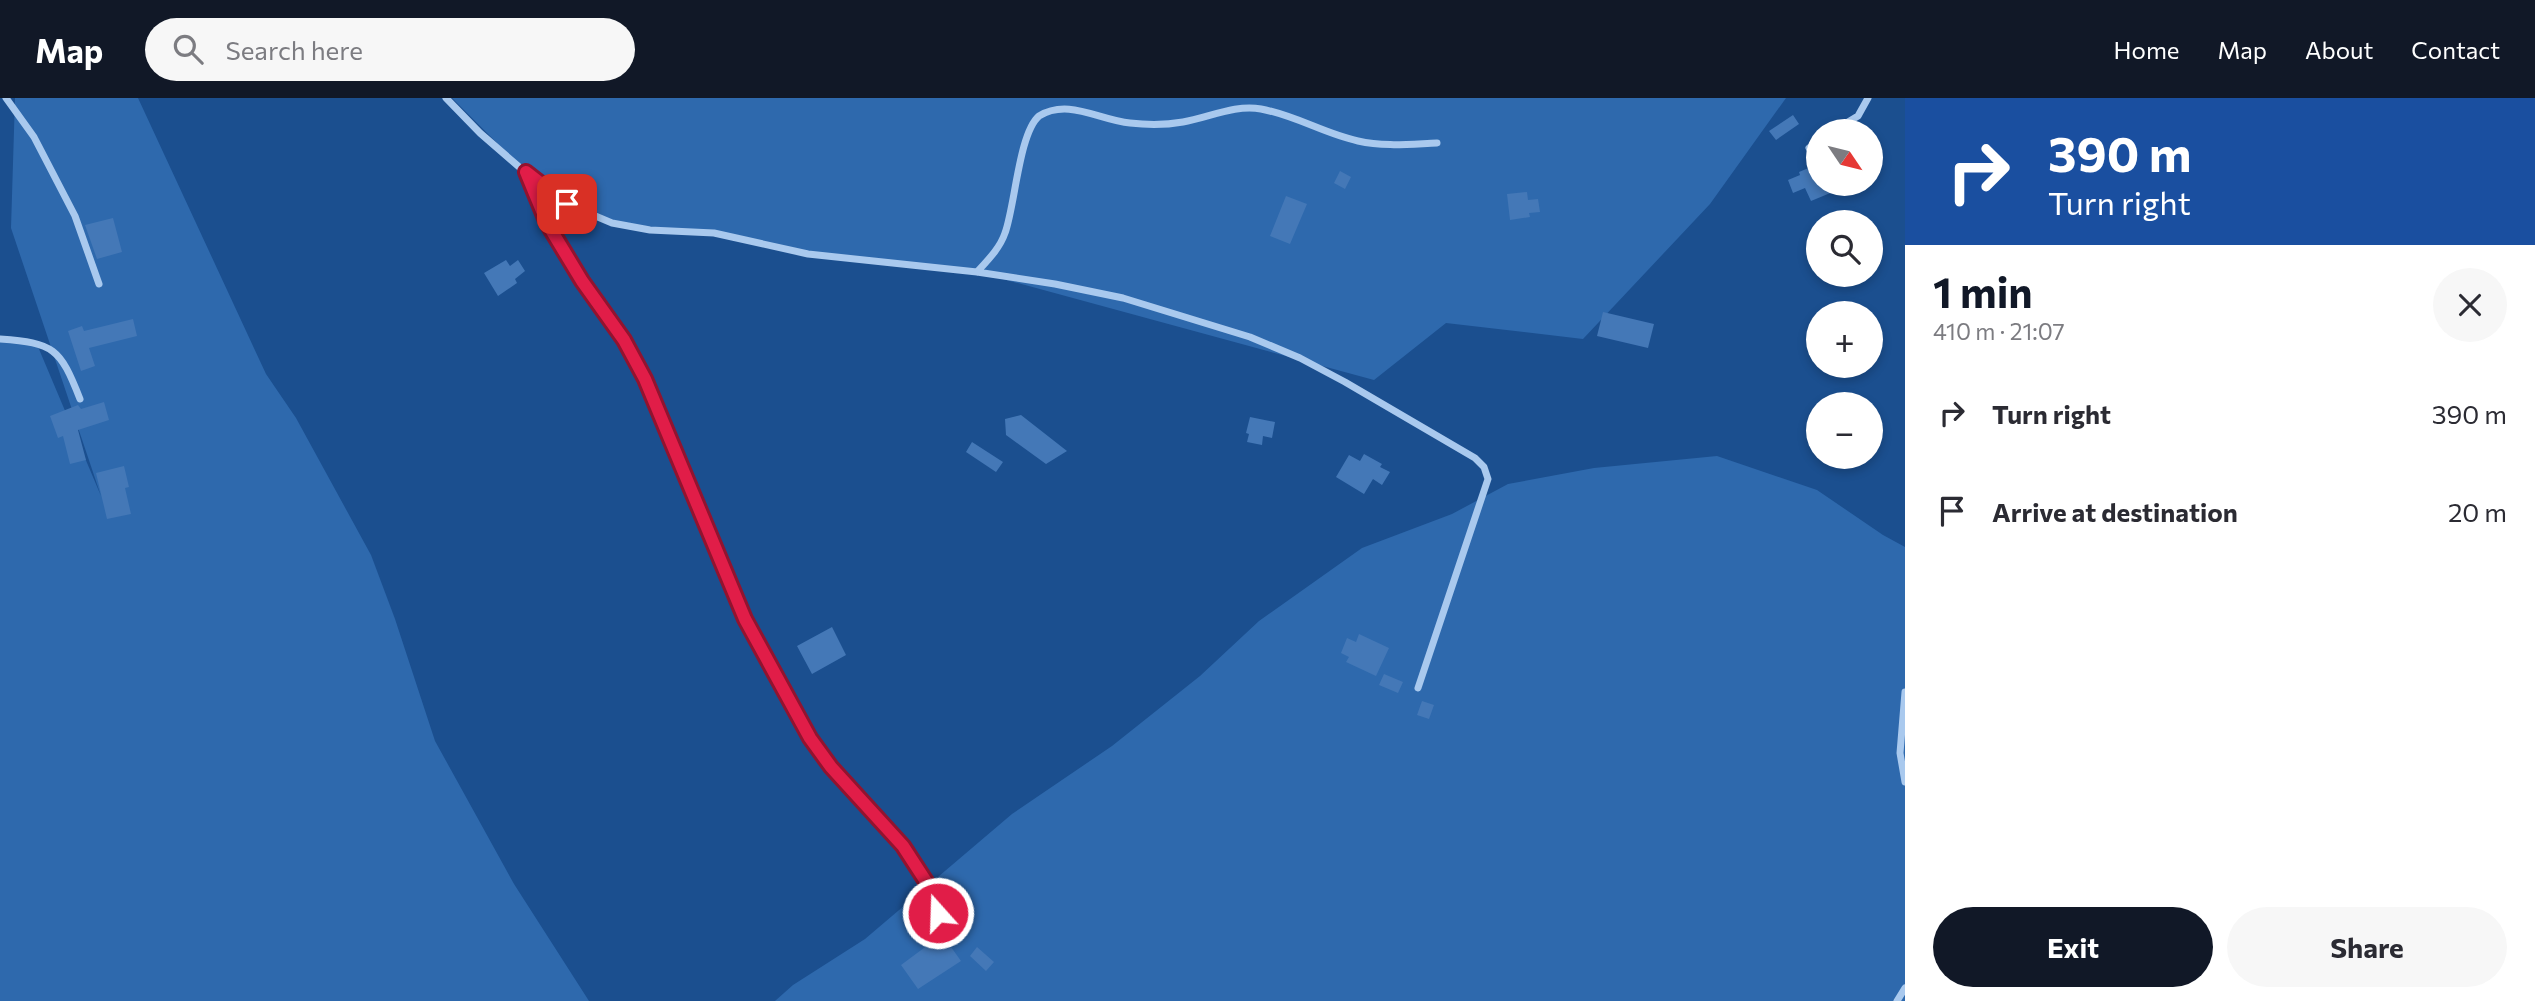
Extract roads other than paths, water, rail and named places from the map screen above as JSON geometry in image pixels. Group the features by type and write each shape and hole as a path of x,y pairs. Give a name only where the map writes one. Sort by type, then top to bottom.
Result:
{"street":[{"path":"6,98 33,137 75,216 99,284"},
{"path":"446,98 480,133 567,204 612,223 650,230 714,233 808,254 977,272 1123,298 1250,337 1300,358 1475,458 1484,467 1488,479 1418,688"},
{"path":"1853,119 1858,116 1868,98"},
{"path":"977,272 991,258 1005,234 1024,148 1036,118 1060,106 1074,106 1112,121 1153,124 1182,123 1242,109 1259,108 1358,141 1382,144 1437,143"},
{"path":"526,172 547,223 582,281 624,340 645,379 745,619 810,738 831,767 903,846 938,900 938,913 925,930"},
{"path":"0,339 36,342 55,352 69,372 80,399"},
{"path":"1905,692 1900,753 1905,782"},
{"path":"1898,1001 1905,988"}]}
